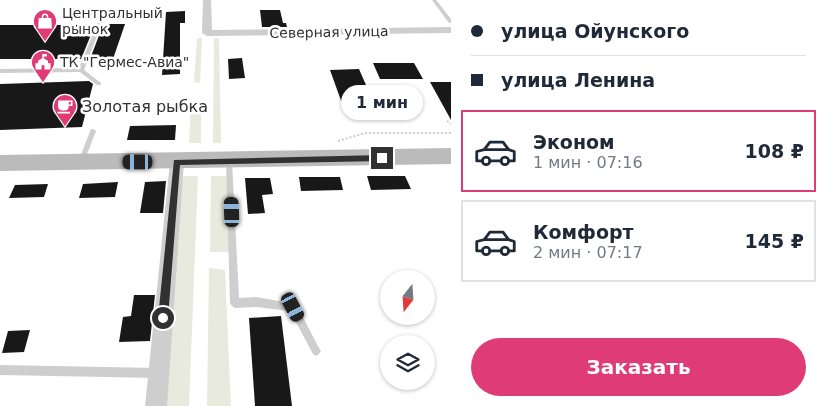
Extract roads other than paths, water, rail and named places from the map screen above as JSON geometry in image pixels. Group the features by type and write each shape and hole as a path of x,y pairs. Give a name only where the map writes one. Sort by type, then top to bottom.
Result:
{"main road":[{"path":"0,163 177,162 451,156"}],"street":[{"name":"Северная улица","path":"207,0 207,33 451,30"},
{"path":"156,406 177,162"}],"lane":[{"path":"434,0 451,22"},
{"path":"81,70 102,18"},
{"path":"0,71 81,70 99,84"},
{"path":"81,162 93,131"},
{"path":"229,161 235,303 256,302 293,307 316,350"},
{"path":"0,370 158,373"}],"place":[{"name":"Центральный рынок","path":"45,42"},
{"name":"ТК \"Гермес-Авиа\"","path":"43,83"},
{"name":"Золотая рыбка","path":"65,127"}]}
